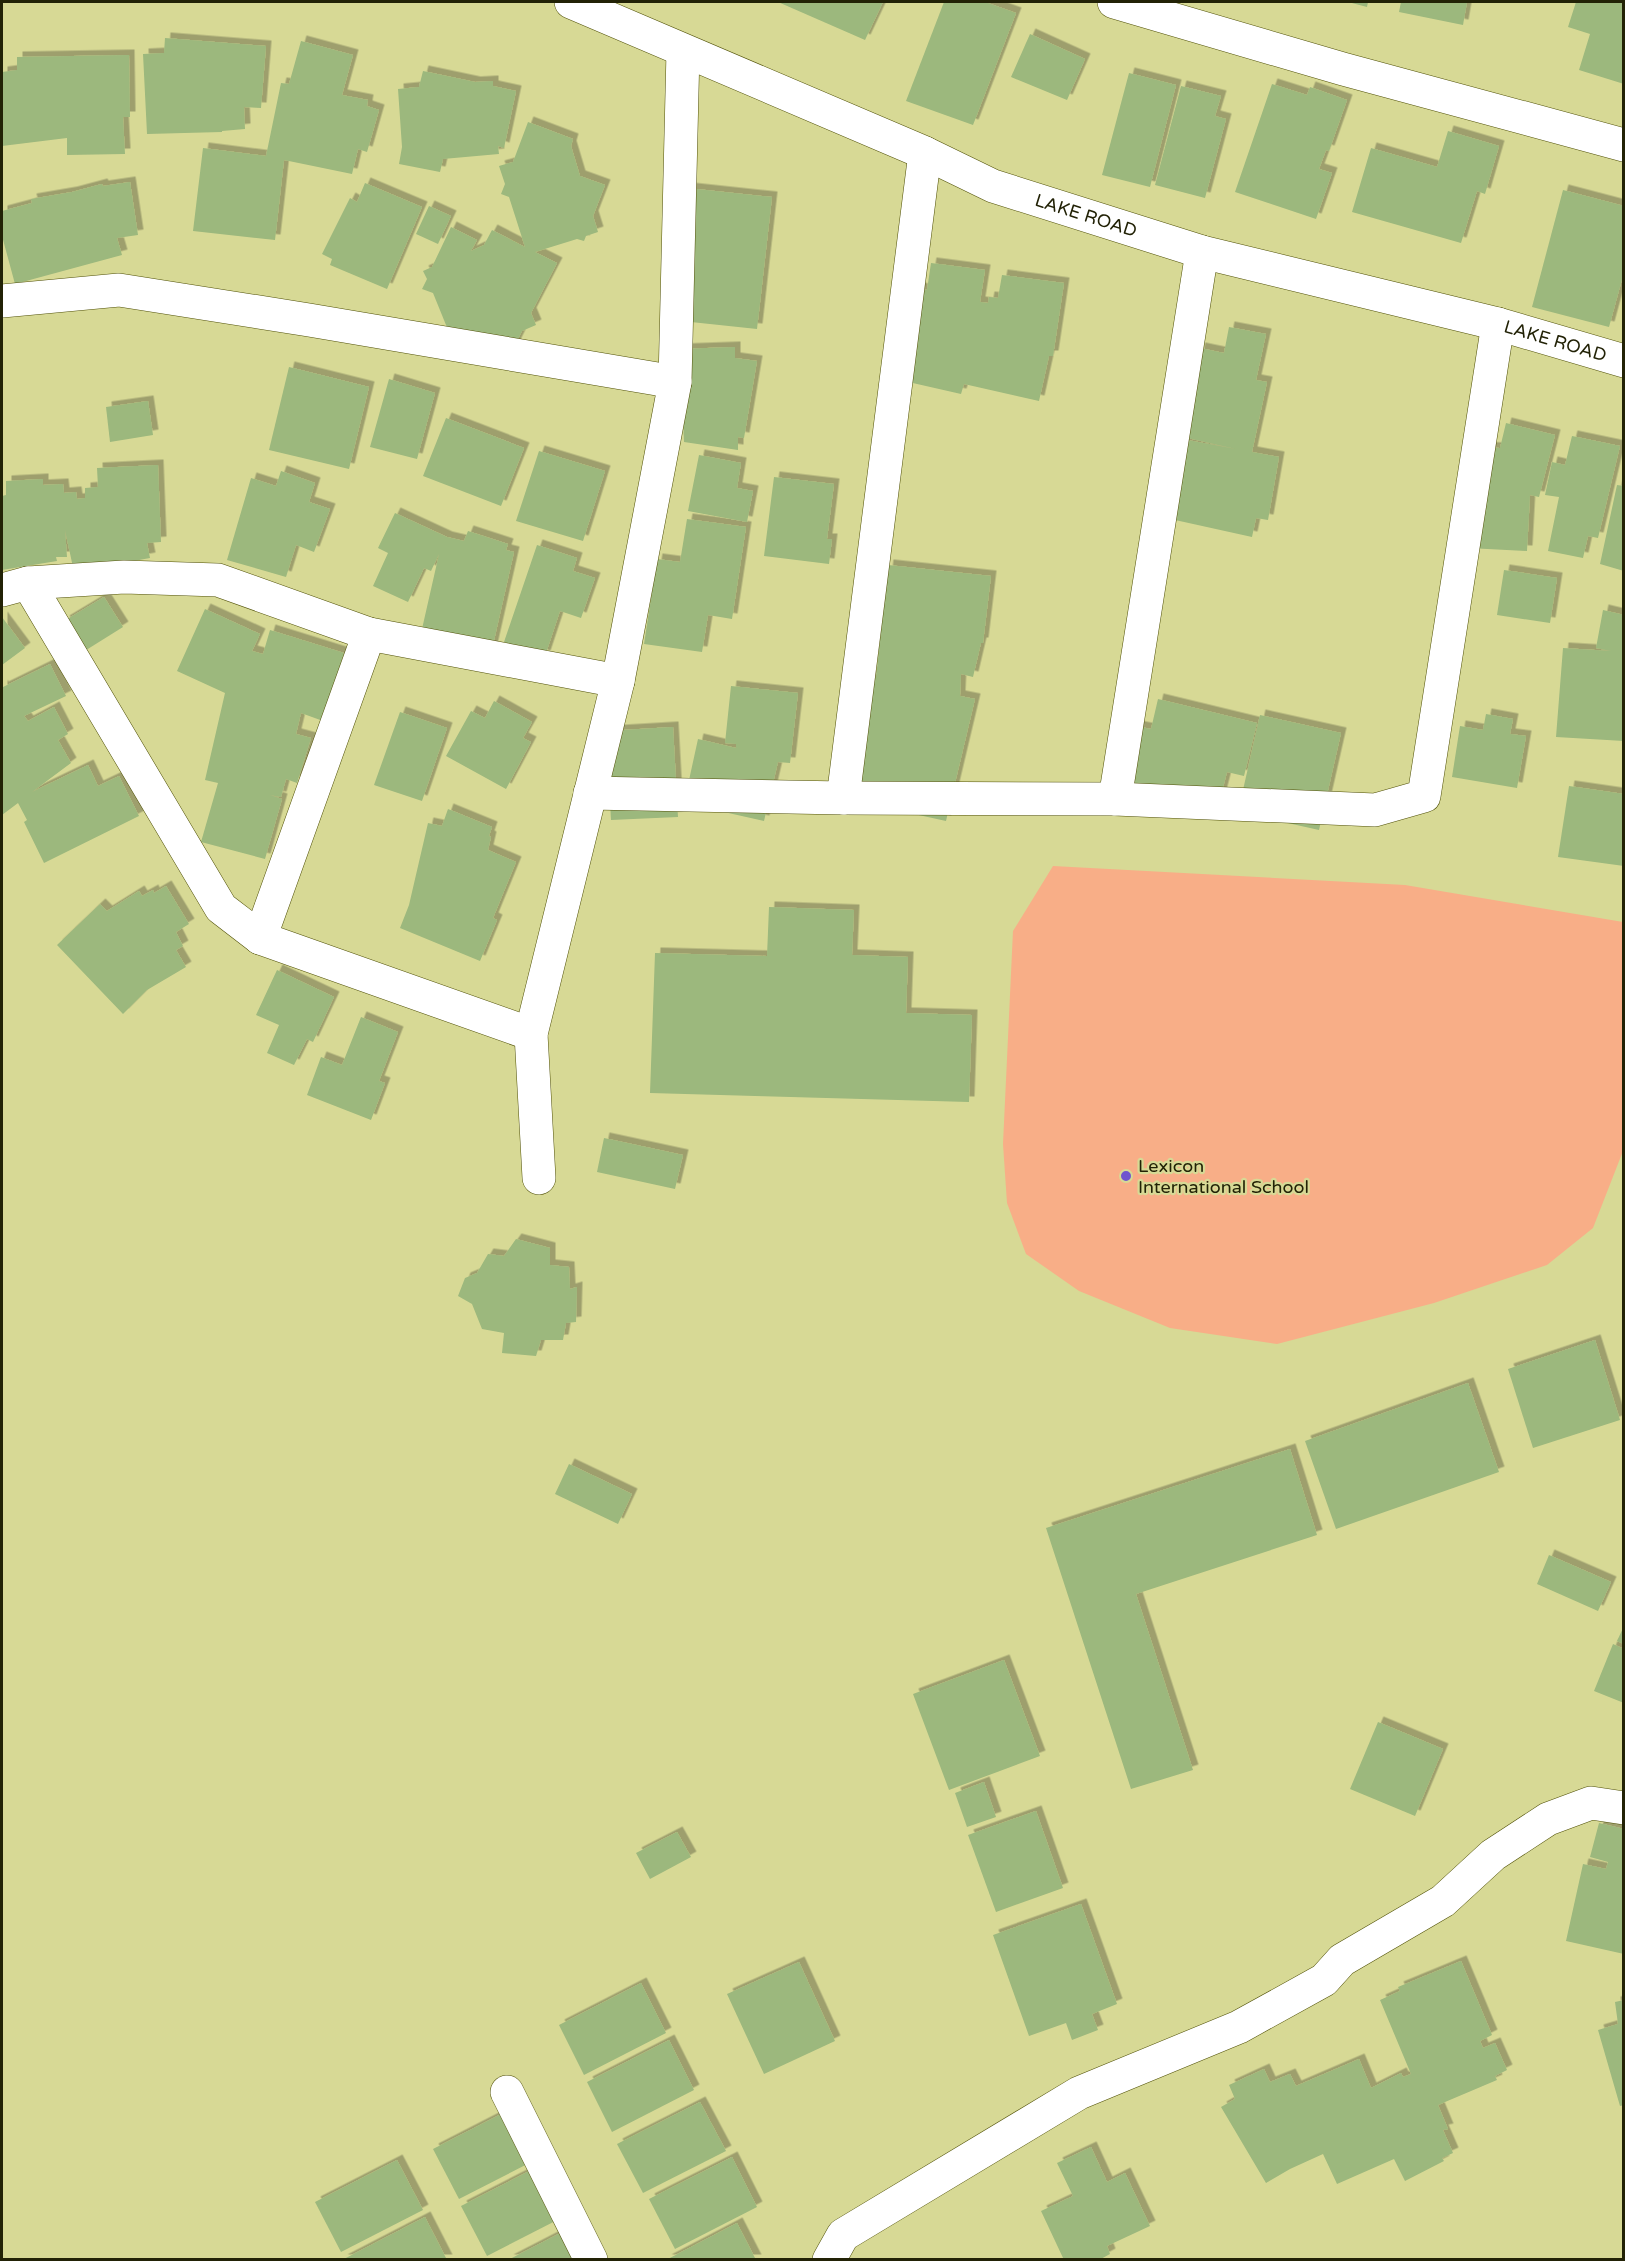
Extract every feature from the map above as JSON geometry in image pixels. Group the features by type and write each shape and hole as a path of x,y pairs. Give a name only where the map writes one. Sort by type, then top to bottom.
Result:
{"street":[{"name":"LAKE ROAD","path":"571,2 925,153 993,186 1202,252 1498,324 1623,361"},
{"path":"1114,2 1343,69 1623,145"},
{"path":"539,1178 531,1034 618,681 675,382 683,51"},
{"path":"843,798 925,153"},
{"path":"1115,799 1202,252"},
{"path":"2,302 119,290 675,382"},
{"path":"590,793 843,798 1115,799 1375,810 1424,796 1498,324"},
{"path":"531,1034 260,938 221,908 15,587 124,577 218,580 369,634 618,681"},
{"path":"260,938 369,634"},
{"path":"829,2259 843,2235 1079,2093 1239,2027 1324,1980 1342,1960 1443,1901 1492,1855 1548,1819 1591,1803 1623,1808"},
{"path":"507,2092 591,2259"}],"shaded area":[{"path":"1053,866 1405,885 1623,922 1623,1151 1593,1228 1547,1265 1434,1303 1277,1344 1170,1328 1079,1291 1026,1254 1007,1203 1003,1144 1013,931"}],"building":[{"path":"778,2 883,2 865,40"},
{"path":"944,2 985,2 1016,13 973,125 906,101"},
{"path":"1348,2 1368,2 1367,7"},
{"path":"1401,2 1467,2 1463,25 1399,12"},
{"path":"1576,2 1624,2 1624,84 1579,70 1590,34 1568,27"},
{"path":"1030,34 1085,59 1067,100 1011,77"},
{"path":"165,38 266,46 261,108 244,107 245,129 222,132 147,134 143,54 164,53"},
{"path":"301,41 353,55 342,95 368,100 367,106 379,110 367,152 358,149 352,174 284,160 275,240 193,231 203,148 266,156 281,83 289,84"},
{"path":"129,55 130,117 123,117 125,154 67,155 67,138 2,146 2,72 17,70 17,57"},
{"path":"423,71 475,82 493,81 493,86 516,91 504,148 498,146 499,154 443,159 440,172 399,164 402,147 398,89 419,87"},
{"path":"1129,73 1176,85 1150,187 1102,175"},
{"path":"1272,84 1307,95 1310,87 1347,100 1329,151 1326,150 1319,169 1332,173 1316,219 1235,192"},
{"path":"1181,86 1221,96 1215,116 1226,119 1205,198 1155,185"},
{"path":"528,122 573,139 571,146 580,176 605,185 593,216 598,232 586,236 584,241 577,239 535,252 557,263 531,313 536,325 522,331 511,353 459,357 433,293 422,289 427,279 423,271 432,267 451,227 477,240 471,251 484,245 492,230 525,247 509,197 501,194 505,184 499,166 513,162"},
{"path":"1448,131 1499,146 1485,194 1477,191 1461,243 1352,212 1371,148 1437,167"},
{"path":"130,182 138,235 117,238 122,255 15,284 2,236 2,211 32,203 31,199 102,184 103,186"},
{"path":"365,183 422,207 387,289 330,265 332,259 322,254 350,198 357,202"},
{"path":"687,188 772,197 757,329 672,320"},
{"path":"1563,190 1624,206 1624,272 1609,327 1532,307"},
{"path":"429,206 451,216 438,244 416,234"},
{"path":"931,263 985,270 980,302 988,303 989,297 998,298 1002,275 1064,283 1053,356 1049,356 1039,401 964,384 961,394 882,376 903,284 927,290"},
{"path":"1229,327 1266,334 1256,380 1267,382 1252,452 1279,457 1268,520 1256,518 1252,537 1157,516 1182,439 1236,449 1179,436 1200,348 1224,353"},
{"path":"735,347 735,358 757,361 744,438 738,437 738,450 684,442 680,349"},
{"path":"289,367 369,387 349,469 269,450"},
{"path":"389,379 435,393 417,459 370,447"},
{"path":"148,401 153,435 110,442 106,407"},
{"path":"446,418 524,448 501,506 423,476"},
{"path":"1506,423 1555,435 1539,497 1530,495 1527,551 1468,548 1474,447 1500,448"},
{"path":"1572,436 1620,446 1598,538 1588,536 1583,558 1548,551 1559,497 1545,495 1552,462 1565,465"},
{"path":"539,451 605,471 583,541 516,521"},
{"path":"699,455 741,463 737,488 753,491 747,522 688,511"},
{"path":"158,465 161,542 147,543 150,558 74,572 65,530 67,557 56,557 57,561 2,570 2,496 6,495 6,481 43,479 43,485 63,484 64,493 76,492 77,499 85,498 85,488 98,487 97,468"},
{"path":"281,471 315,483 309,502 330,509 314,552 296,545 286,577 227,560 251,478 276,486"},
{"path":"774,477 834,484 827,539 832,539 829,564 764,556"},
{"path":"1617,485 1624,486 1624,571 1600,564"},
{"path":"395,513 447,537 464,541 468,531 508,544 506,550 514,552 488,667 417,651 439,554 431,571 424,568 408,602 373,586 388,553 378,548"},
{"path":"687,519 746,527 732,619 708,615 702,652 644,644 657,559 680,562"},
{"path":"537,545 577,558 573,571 595,578 581,618 560,611 545,656 504,642"},
{"path":"888,565 991,576 983,643 981,643 973,677 961,674 960,696 975,699 946,821 827,795 855,672 876,677"},
{"path":"1504,570 1557,578 1550,623 1497,615"},
{"path":"104,597 123,627 83,652 64,621"},
{"path":"205,609 260,634 252,651 263,654 270,630 344,653 323,721 301,713 296,734 311,738 297,783 286,779 281,797 270,795 282,799 265,859 201,842 218,783 205,780 225,693 177,671"},
{"path":"1603,610 1624,615 1624,741 1556,737 1563,648 1611,651 1596,648"},
{"path":"2,617 25,648 2,665"},
{"path":"50,664 66,696 24,716 28,721 54,707 68,734 58,740 71,763 32,792 88,765 98,786 119,776 139,816 44,863 24,822 27,820 18,803 2,815 2,685 3,687"},
{"path":"731,686 798,693 790,763 778,762 764,821 684,803 698,739 736,748 736,744 725,743"},
{"path":"1158,699 1257,723 1244,776 1227,772 1219,803 1112,779 1125,724 1151,729"},
{"path":"494,701 532,722 523,738 531,742 506,789 446,756 471,711 485,718"},
{"path":"400,712 447,728 422,801 374,785"},
{"path":"1486,714 1513,719 1510,734 1526,736 1517,788 1452,777 1460,726 1483,730"},
{"path":"1260,715 1341,733 1319,830 1238,812"},
{"path":"673,727 678,817 611,820 606,731"},
{"path":"1569,786 1624,794 1624,866 1558,857"},
{"path":"448,809 492,827 488,850 516,862 493,918 497,920 480,961 400,928 409,905 428,823 442,826"},
{"path":"166,886 189,924 176,932 183,946 176,950 186,967 147,990 123,1014 57,945 100,904 107,911 139,891 142,896 153,890 154,893"},
{"path":"769,907 854,910 852,955 908,957 906,1013 972,1015 969,1102 650,1093 655,953 767,956"},
{"path":"277,970 334,997 313,1042 307,1039 294,1065 267,1053 279,1025 256,1015"},
{"path":"361,1017 398,1032 379,1081 385,1083 371,1120 307,1095 321,1057 342,1065"},
{"path":"604,1138 683,1155 675,1189 597,1172"},
{"path":"516,1239 550,1248 550,1265 569,1267 570,1289 577,1287 576,1322 566,1323 563,1340 541,1340 536,1356 502,1353 504,1333 482,1329 472,1304 458,1296 465,1278 477,1273 488,1254 504,1256"},
{"path":"1595,1340 1620,1420 1533,1448 1508,1369"},
{"path":"1468,1383 1499,1472 1336,1529 1305,1441"},
{"path":"1290,1449 1317,1535 1136,1594 1193,1770 1131,1789 1046,1528"},
{"path":"569,1464 632,1494 618,1524 555,1494"},
{"path":"1549,1555 1611,1582 1598,1611 1537,1584"},
{"path":"1624,1626 1624,1644 1617,1641"},
{"path":"1613,1644 1624,1649 1624,1703 1594,1691"},
{"path":"1004,1660 1040,1756 949,1790 913,1694"},
{"path":"1378,1722 1443,1749 1415,1816 1350,1789"},
{"path":"984,1782 996,1817 967,1827 955,1793"},
{"path":"1036,1811 1063,1888 996,1912 968,1835"},
{"path":"1599,1823 1624,1829 1624,1954 1566,1941 1583,1864 1606,1869 1608,1862 1590,1857"},
{"path":"677,1832 691,1857 650,1879 636,1853"},
{"path":"1081,1904 1117,2004 1092,2014 1098,2030 1072,2040 1066,2023 1029,2036 993,1935"},
{"path":"1461,1961 1492,2035 1480,2041 1483,2048 1495,2043 1507,2070 1495,2076 1497,2080 1438,2105 1448,2129 1443,2130 1453,2153 1442,2158 1444,2161 1405,2181 1394,2159 1337,2184 1323,2154 1266,2183 1221,2107 1235,2099 1229,2085 1264,2069 1270,2082 1290,2074 1296,2086 1359,2059 1371,2088 1401,2073 1403,2077 1411,2074 1380,2000 1400,1991 1398,1987"},
{"path":"799,1962 835,2041 764,2074 727,1994"},
{"path":"641,1983 666,2033 584,2075 559,2025"},
{"path":"1624,2000 1624,2105 1620,2106 1598,2030 1618,2024 1615,2002"},
{"path":"669,2040 694,2090 612,2132 587,2082"},
{"path":"700,2102 726,2151 643,2193 617,2144"},
{"path":"515,2107 541,2157 459,2199 433,2149"},
{"path":"1091,2147 1107,2182 1125,2173 1150,2226 1107,2246 1110,2254 1099,2260 1064,2260 1041,2211 1073,2196 1057,2163"},
{"path":"732,2157 757,2207 675,2249 649,2199"},
{"path":"397,2160 423,2210 341,2252 315,2202"},
{"path":"543,2164 569,2214 487,2256 461,2206"},
{"path":"425,2217 447,2260 342,2260"},
{"path":"737,2223 756,2260 666,2260"},
{"path":"574,2226 592,2260 508,2260"}],"place":[{"name":"Lexicon International School","path":"1126,1176"}]}
